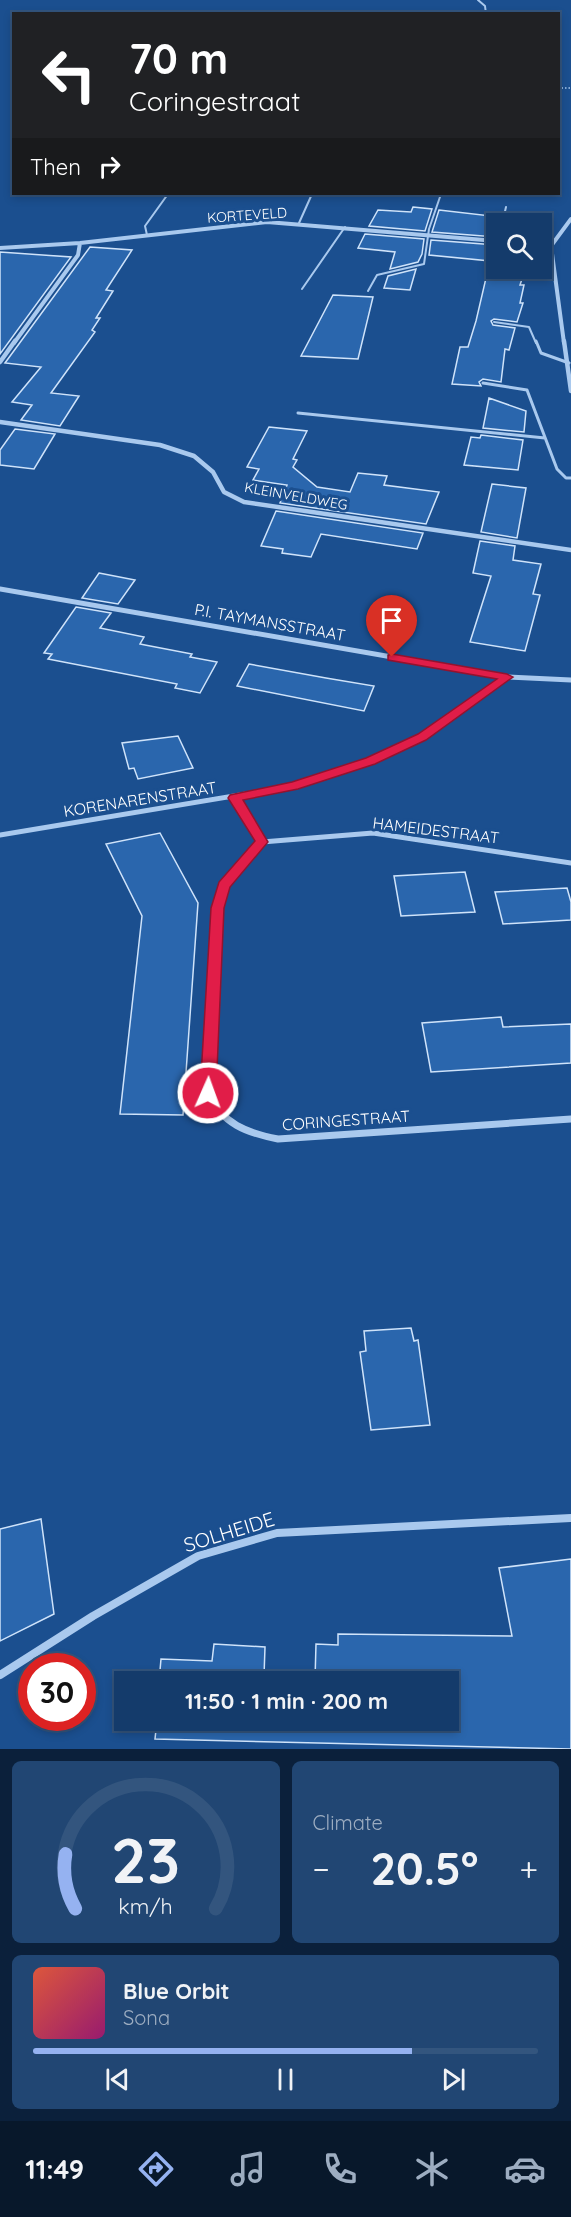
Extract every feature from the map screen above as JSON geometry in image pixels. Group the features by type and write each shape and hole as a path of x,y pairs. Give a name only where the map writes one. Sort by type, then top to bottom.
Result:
{"street":[{"path":"552,245 571,219"},
{"name":"KORTEVELD","path":"0,248 80,243 267,222 486,240"},
{"path":"0,362 78,255 80,243"},
{"path":"552,252 569,363 571,392"},
{"name":"KLEINVELDWEG","path":"0,422 160,445 194,456 213,472 224,492 244,502 571,550"},
{"name":"P.I. TAYMANSSTRAAT","path":"0,589 507,677 571,680"},
{"name":"KORENARENSTRAAT","path":"0,835 234,798 294,786 370,761 422,737 507,677"},
{"path":"234,798 262,842"},
{"name":"HAMEIDESTRAAT","path":"262,842 373,833 571,863"},
{"name":"CORINGESTRAAT","path":"262,842 224,885 218,908 208,1093 219,1115 243,1130 278,1139 571,1119"},
{"name":"SOLHEIDE","path":"0,1675 93,1616 198,1556 277,1533 571,1518"}],"lane":[{"path":"478,0 485,6 486,12"},
{"path":"147,235 145,226 167,195"},
{"path":"299,223 312,195"},
{"path":"368,291 377,275 424,264 429,235 441,195"},
{"path":"505,213 506,207"},
{"path":"302,289 345,227"},
{"path":"494,322 529,327 541,353 569,363"},
{"path":"483,383 527,390 557,469 566,478 571,478"},
{"path":"298,413 545,438"}],"building":[{"path":"413,207 432,209 425,231 369,226 378,210 411,212"},
{"path":"439,210 486,215 486,236 432,232"},
{"path":"365,234 424,239 422,254 418,262 390,269 395,252 358,248"},
{"path":"431,240 486,244 486,261 429,255"},
{"path":"90,247 132,250 106,290 113,291 96,318 100,318 92,330 95,332 51,393 79,396 60,426 21,420 32,405 12,402 41,367 5,363"},
{"path":"0,252 71,257 0,354"},
{"path":"416,269 410,290 384,288 388,276"},
{"path":"486,278 522,279 520,285 524,285 520,303 523,303 517,322 494,319 491,321 493,325 515,328 509,350 505,349 501,382 483,379 479,382 481,386 452,384 460,347 468,347"},
{"path":"333,295 373,297 358,359 301,356"},
{"path":"489,398 526,411 524,432 483,428"},
{"path":"269,427 307,431 293,459 297,460 293,467 317,487 350,492 358,473 387,476 384,485 439,492 426,524 280,503 287,485 253,480 259,469 247,467"},
{"path":"15,429 55,434 34,469 0,465 0,450"},
{"path":"481,435 523,440 518,470 464,465 471,437 480,438"},
{"path":"492,484 526,488 517,538 481,532"},
{"path":"276,511 423,533 417,549 321,534 311,557 282,553 283,549 261,546"},
{"path":"480,541 515,546 513,560 541,564 533,594 540,595 525,651 470,642 491,576 473,573"},
{"path":"99,573 135,580 118,604 82,598"},
{"path":"76,607 111,613 100,628 144,637 140,644 192,654 190,657 217,662 200,693 175,688 177,684 48,659 52,654 44,653"},
{"path":"249,664 374,686 364,711 237,686"},
{"path":"178,736 193,768 138,779 134,768 129,769 122,743"},
{"path":"160,833 198,903 183,1115 120,1114 142,916 106,844"},
{"path":"465,872 475,912 401,916 394,876"},
{"path":"567,888 571,902 571,920 503,924 495,892"},
{"path":"501,1017 503,1027 571,1024 571,1063 431,1072 422,1023"},
{"path":"411,1328 414,1341 418,1340 430,1425 371,1430 360,1352 366,1351 364,1331"},
{"path":"41,1519 54,1614 0,1641 0,1529"},
{"path":"571,1559 571,1749 155,1739 156,1731 459,1731 459,1671 315,1671 316,1644 338,1645 338,1634 512,1636 499,1568"},
{"path":"214,1644 265,1647 264,1671 160,1671 161,1659 212,1661"}],"route":[{"path":"208,1093 218,908 224,885 262,842 245,819 234,798 294,786 370,761 422,737 507,677 392,657"}]}
